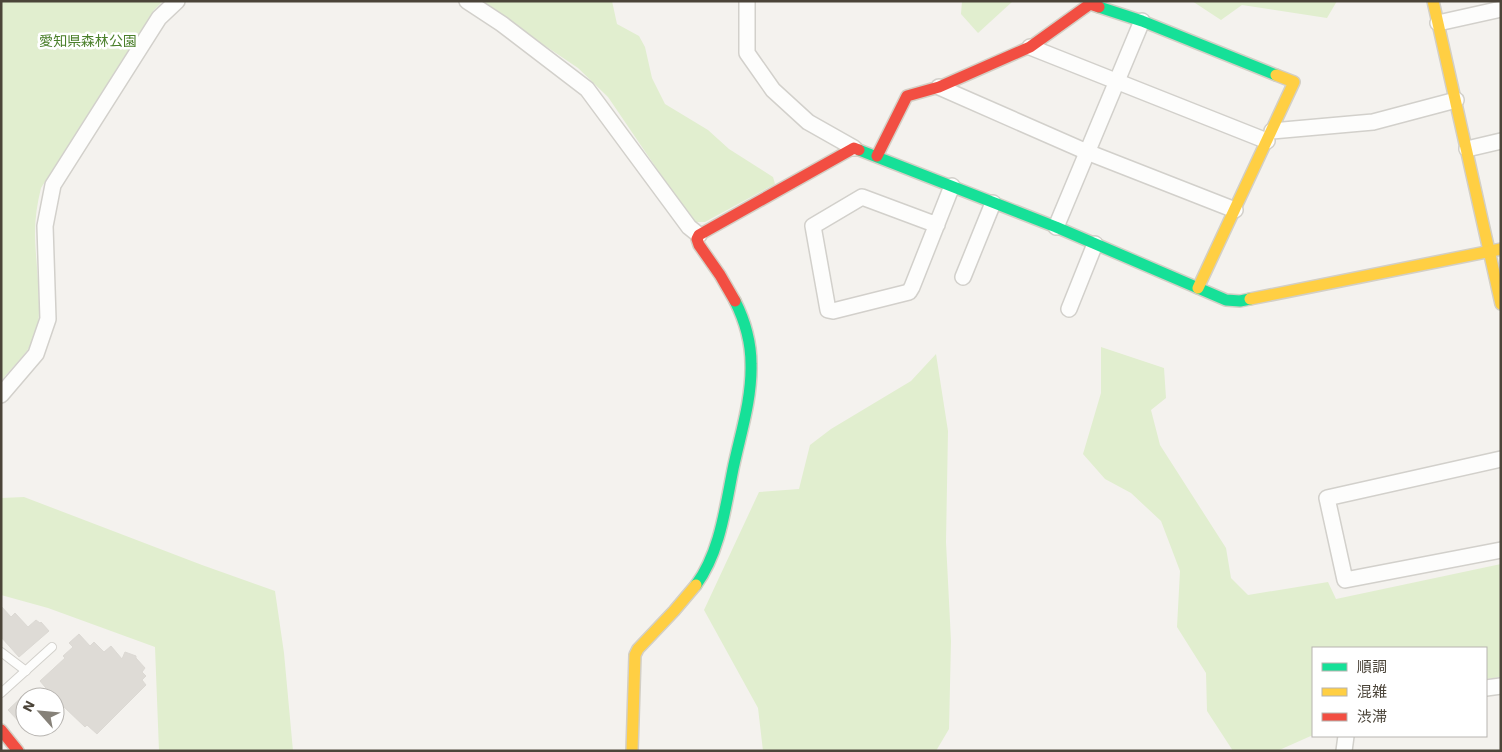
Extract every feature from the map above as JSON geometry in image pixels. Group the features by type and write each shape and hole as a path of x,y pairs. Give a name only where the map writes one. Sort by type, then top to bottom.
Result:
{"street":[{"path":"1,394 36,354 48,319 45,226 53,185 159,18 177,1"},
{"path":"467,1 502,24 587,89 689,227 699,234"},
{"path":"746,1 747,53 773,90 808,122 854,148 1056,227 1226,300 1240,302 1501,249"},
{"path":"1433,1 1501,304"},
{"path":"877,156 907,96 939,87 1030,47 1090,4 1142,21 1294,82 1198,288"},
{"path":"1438,23 1501,9"},
{"path":"1056,227 1142,21"},
{"path":"1030,47 1269,136 1373,122 1456,100"},
{"path":"939,87 1087,152 1235,210"},
{"path":"1467,149 1501,141"},
{"path":"632,751 635,655 638,649 689,593 704,573 724,518 749,394 751,371 747,331 731,292 699,245 697,239 699,234 854,148"},
{"path":"937,225 862,197 813,226 828,310 834,311 909,292 937,225 952,186"},
{"path":"963,277 993,203"},
{"path":"1069,309 1095,244"},
{"path":"1501,459 1327,498 1345,580 1501,550"},
{"path":"1487,688 1501,686"},
{"path":"1,730 18,751"},
{"path":"1344,751 1346,737"}],"lane":[{"path":"1,693 52,647"},
{"path":"1,652 26,671"}],"green space":[{"name":"愛知県森林公園","path":"1,1 163,1 154,10 41,188 36,211 35,228 39,303 38,329 28,349 1,381"},
{"path":"479,1 612,1 617,24 639,36 645,47 652,78 665,104 708,130 729,149 773,177 775,184 705,222 693,222 608,97 578,68"},
{"path":"962,1 1013,1 978,33 961,14"},
{"path":"1192,1 1337,1 1327,18 1242,5 1221,20"},
{"path":"1101,347 1164,368 1166,398 1151,410 1160,445 1226,548 1231,578 1248,595 1328,582 1336,599 1501,564 1501,677 1487,679 1487,647 1312,647 1312,735 1277,751 1233,751 1207,711 1206,673 1177,627 1180,571 1161,521 1131,493 1105,479 1083,454 1101,393"},
{"path":"936,354 948,431 946,542 951,641 949,729 936,751 763,751 758,708 704,610 759,492 799,489 810,445 831,429 911,381"},
{"path":"24,497 275,591 284,653 293,751 159,751 155,647 48,608 1,595 1,498"}],"building":[{"path":"1,606 11,617 15,613 28,627 36,620 41,622 49,631 19,657 1,637"},
{"path":"79,634 90,646 94,642 104,652 111,646 122,659 125,652 136,656 145,668 142,672 146,676 142,680 146,685 97,734 87,725 85,727 65,708 65,687 45,687 40,681 65,658 63,656 73,647 69,643"},
{"path":"15,703 15,717 8,710"}],"traffic: fast":[{"path":"1099,7 1142,21 1276,75"},
{"path":"859,150 1056,227 1226,300 1240,301 1250,299"},
{"path":"696,585 711,559 720,530 750,391 751,364 749,339 735,301"}],"traffic: slow":[{"path":"1433,1 1501,304"},
{"path":"1198,288 1294,82 1276,75"},
{"path":"1250,299 1501,249"},
{"path":"632,751 635,655 638,649 696,585"}],"traffic: jam":[{"path":"877,156 907,96 939,87 1030,47 1090,4 1099,7"},
{"path":"735,301 699,245 697,239 699,235 854,148 859,150"},
{"path":"1,730 18,751"}]}
